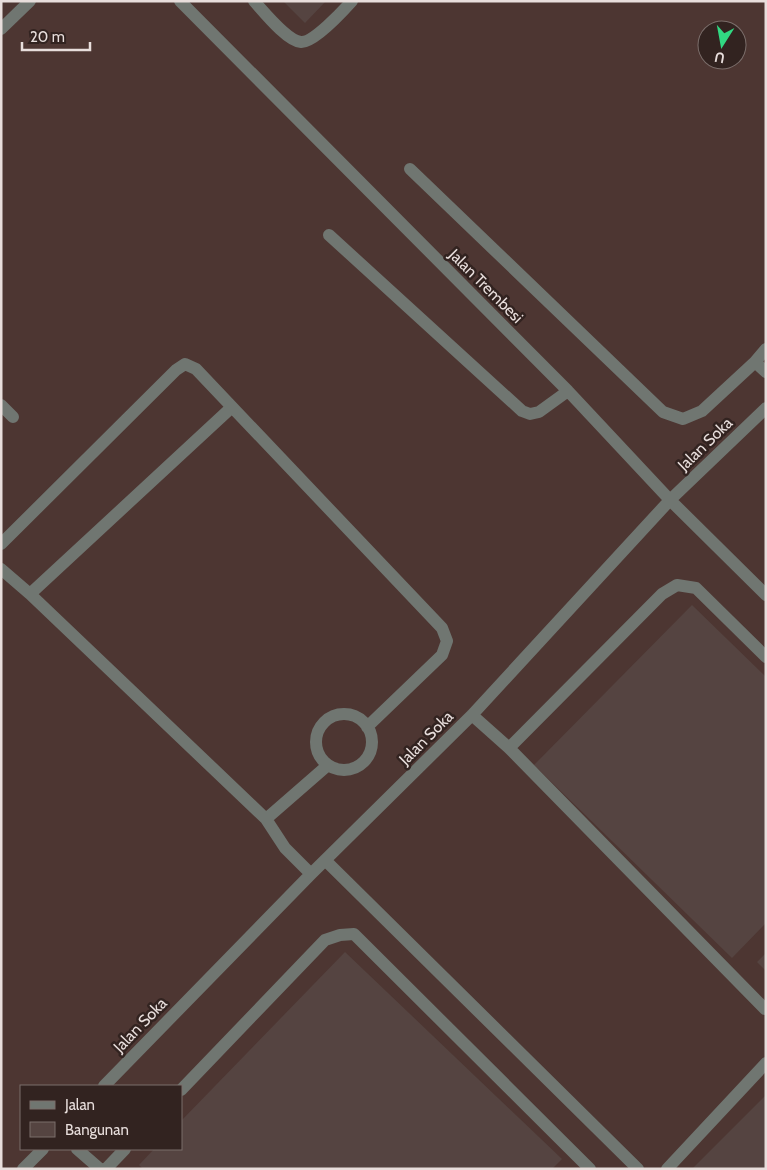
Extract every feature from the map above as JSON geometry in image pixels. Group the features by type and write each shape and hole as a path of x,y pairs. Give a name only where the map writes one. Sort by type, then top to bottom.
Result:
{"street":[{"path":"1,29 30,1"},
{"name":"Jalan Trembesi","path":"180,1 568,391 670,500 766,595"},
{"path":"254,1 288,37 301,42 307,41 325,28 352,1"},
{"path":"410,169 663,412 683,419 702,411 755,362 766,349"},
{"path":"329,235 522,411 530,414 539,412 568,391"},
{"path":"755,362 766,372"},
{"path":"1,544 176,370 185,364 196,369 442,628 447,641 442,655 367,727"},
{"path":"1,405 13,417"},
{"path":"30,594 232,407"},
{"name":"Jalan Soka","path":"105,1085 310,874 472,715 670,500 766,408"},
{"path":"1,569 30,594 266,819 285,848 310,874"},
{"path":"509,748 662,594 677,585 696,588 766,657"},
{"path":"339,714 350,715 360,719 367,727 372,737 371,748 367,758 359,766 348,770 338,770 328,765 320,757 316,747 316,736 320,726 329,719 339,714"},
{"path":"472,715 509,748 765,1009"},
{"path":"266,819 328,765"},
{"path":"325,860 638,1169"},
{"path":"182,1089 325,940 340,935 354,934 590,1169"},
{"path":"667,1169 766,1063"},
{"path":"23,1169 42,1150"},
{"path":"78,1150 100,1169"},
{"path":"106,1169 124,1150"}],"shaded area":[{"path":"1,1 766,1 766,1169 1,1169"}],"building":[{"path":"283,1 326,1 305,23"},
{"path":"692,605 766,677 766,923 732,958 534,765"},
{"path":"345,952 562,1159 552,1169 143,1169 139,1165 153,1150 182,1150 182,1120"},
{"path":"766,953 766,971 757,962"},
{"path":"766,1095 766,1169 692,1169"}]}
